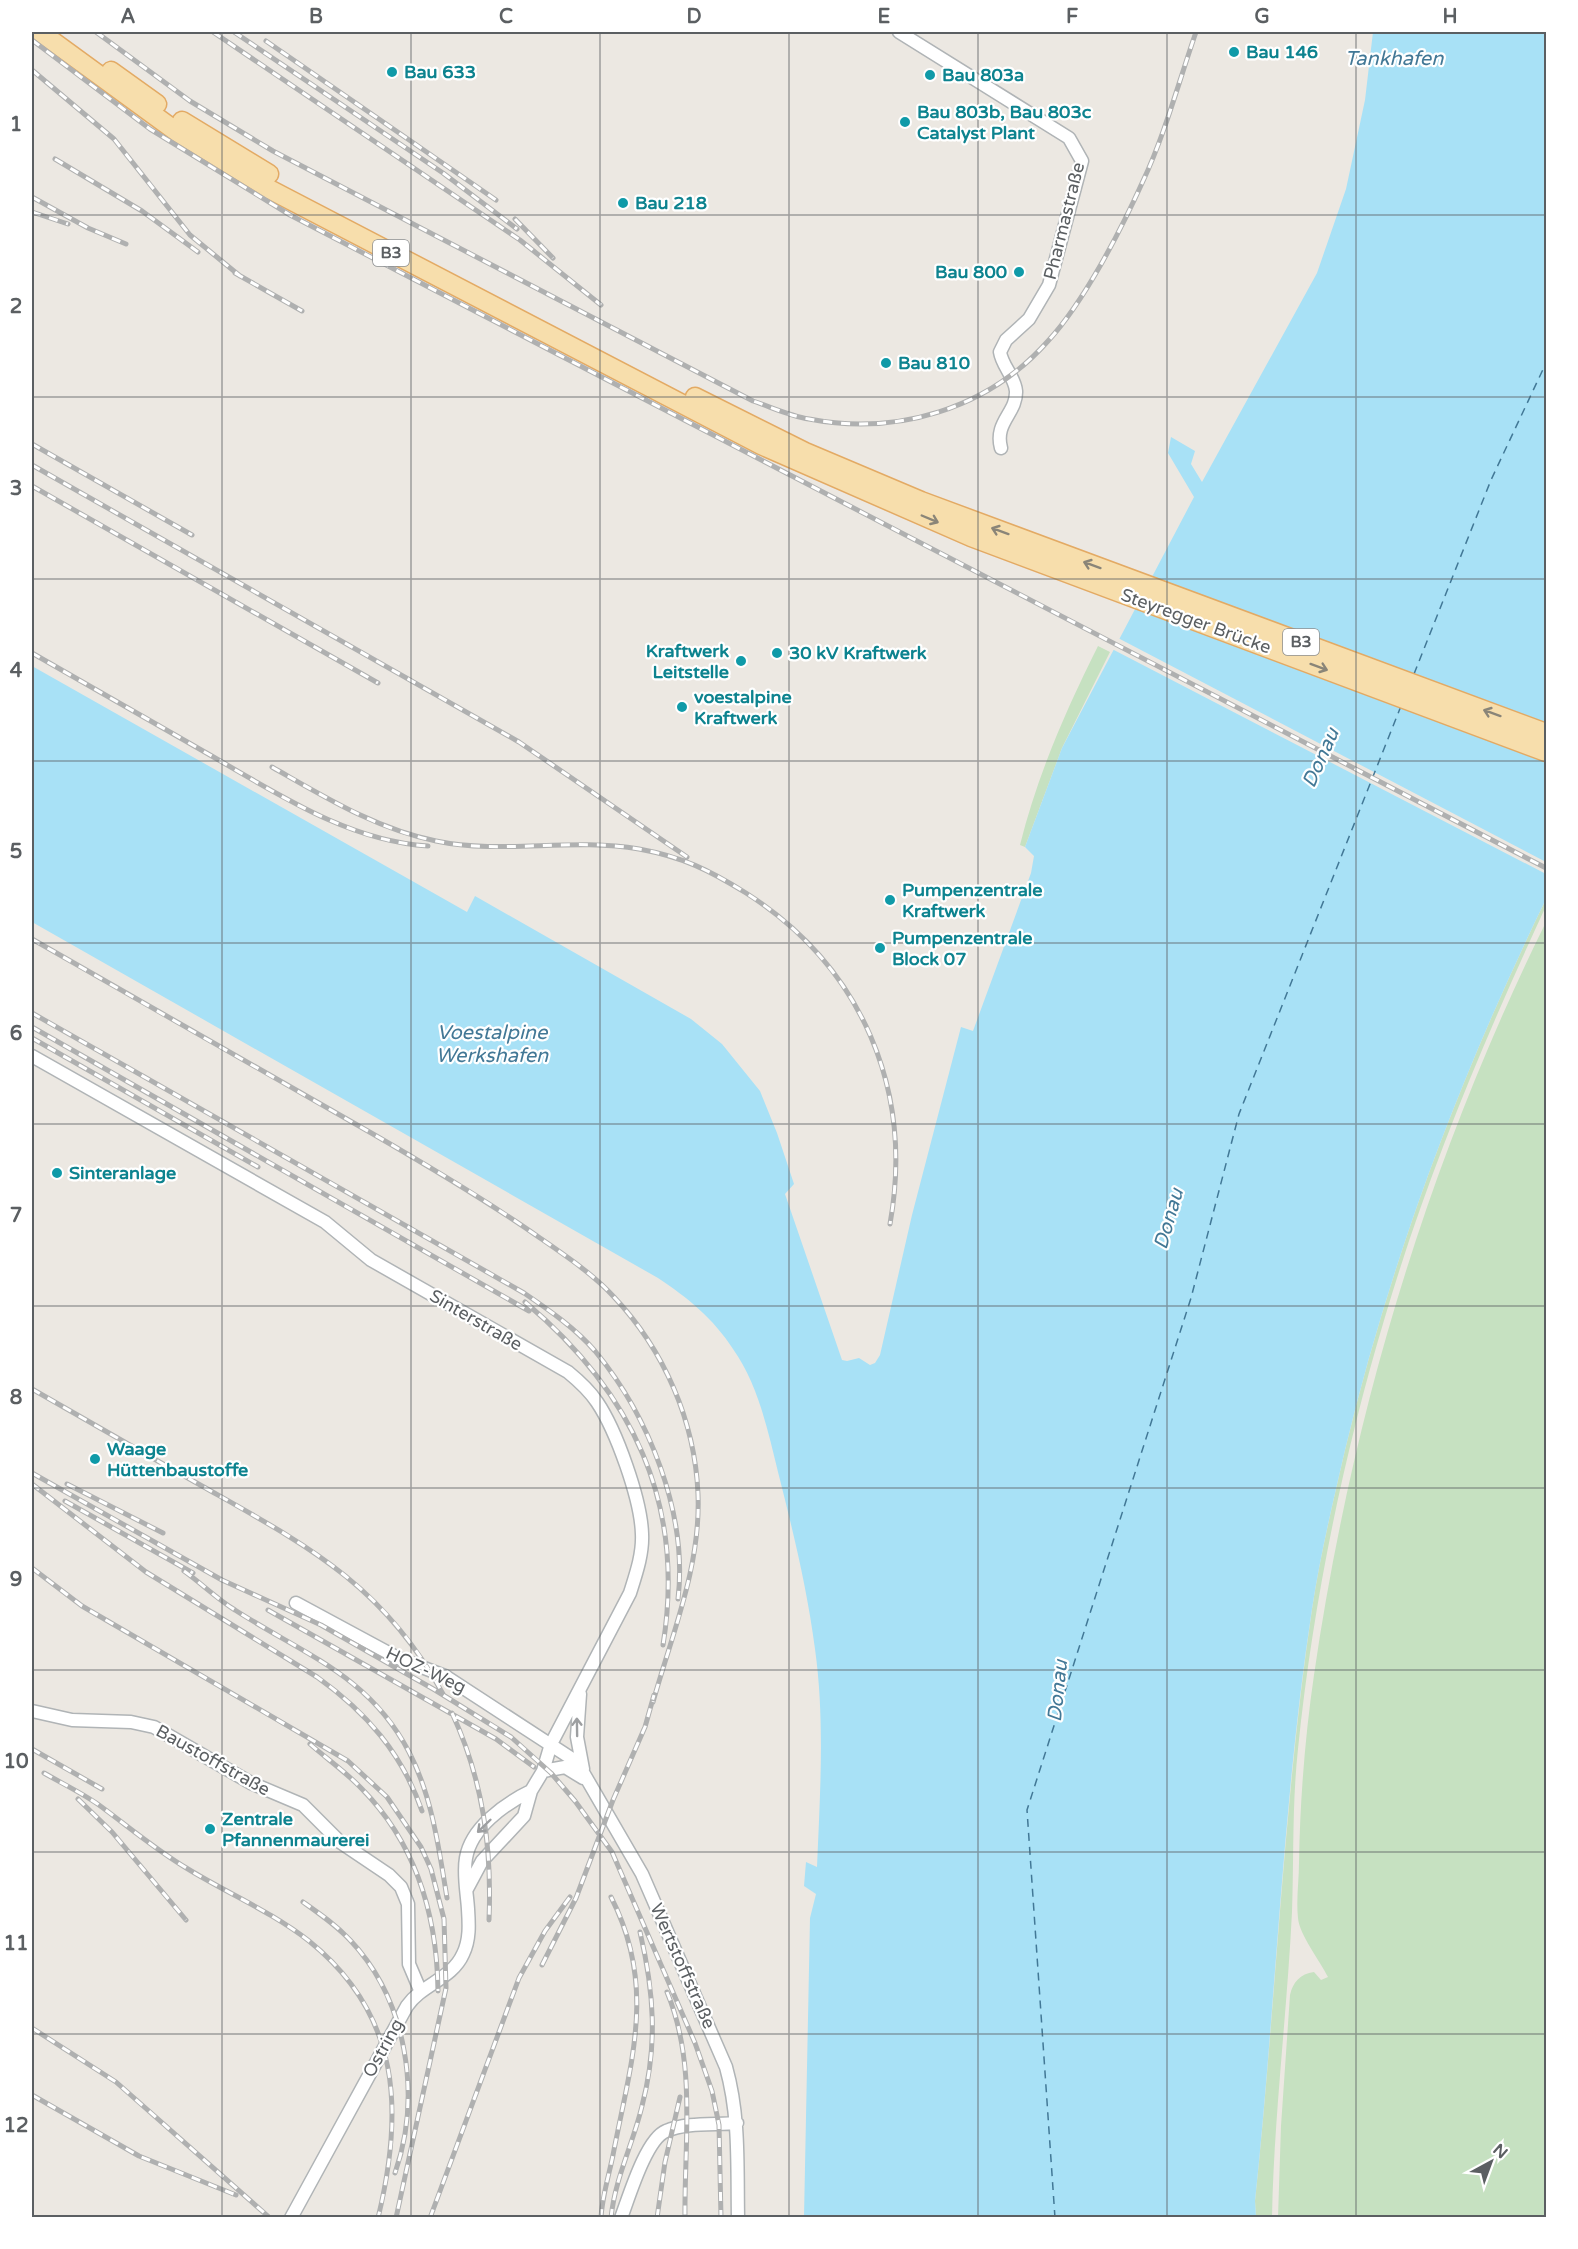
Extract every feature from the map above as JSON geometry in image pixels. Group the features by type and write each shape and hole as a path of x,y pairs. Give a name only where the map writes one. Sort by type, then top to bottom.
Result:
{"main road":[{"name":"B3","path":"40,32 177,132 316,215 761,445 848,485 1051,559"},
{"name":"B3","path":"60,32 186,123 320,203 796,447 1051,559"},
{"name":"Steyregger Brücke","path":"1051,559 1546,733"},
{"name":"Steyregger Brücke","path":"1051,559 1546,752"}],"street":[{"name":"Pharmastraße","path":"899,32 1069,138 1082,161 1049,285 1029,319 1006,340 1000,352 1016,391 1015,402 1000,427 998,438 1001,448"},
{"name":"Sinterstraße","path":"32,1056 325,1222 371,1260 568,1372 598,1402 612,1431 634,1492 642,1534 640,1554 630,1593 551,1744"},
{"name":"HOZ-Weg","path":"296,1604 398,1658 445,1676 551,1744"},
{"path":"581,1684 577,1725 584,1770"},
{"name":"Baustoffstraße","path":"32,1711 72,1720 131,1722 154,1727 251,1784 303,1805 333,1836 389,1875 401,1887 408,1904 409,1964 420,1990"},
{"name":"Wertstoffstraße","path":"551,1744 568,1754 584,1770 590,1785 642,1874 699,2000 726,2067 734,2097 737,2123 738,2217"},
{"name":"Ostring","path":"467,1889 482,1861 524,1816 531,1791 543,1771 551,1744"},
{"path":"543,1771 560,1766 571,1768 590,1785"},
{"name":"Ostring","path":"291,2217 397,2023 420,1990 453,1969 464,1953 469,1927 466,1857 474,1836 492,1818 531,1791"},
{"path":"621,2217 651,2144 663,2132 675,2128 737,2123"}],"green space":[{"path":"1098,646 1110,652 1062,748 1025,847 1020,845 1044,769"},
{"path":"1546,899 1546,906 1458,1108 1401,1264 1356,1423 1331,1531 1304,1694 1296,1770 1292,1912 1275,2141 1272,2217 1256,2218 1255,2201 1294,1756 1312,1609 1327,1529 1363,1378 1406,1238 1457,1100"},
{"path":"1546,922 1546,2217 1278,2217 1281,2126 1290,1995 1295,1983 1305,1975 1314,1972 1321,1980 1328,1977 1299,1924 1297,1897 1300,1816 1314,1675 1330,1577 1350,1480 1373,1384 1400,1289 1431,1195 1504,1012"}],"water":[{"path":"1373,32 1546,32 1546,899 1457,1100 1406,1238 1363,1378 1327,1529 1312,1609 1293,1756 1255,2201 1256,2217 804,2217 810,1918 816,1894 804,1886 806,1862 817,1867 821,1758 820,1703 812,1626 799,1560 766,1424 749,1377 733,1349 708,1318 690,1301 658,1278 32,922 32,666 467,912 475,896 691,1019 722,1044 760,1091 777,1133 794,1184 785,1194 842,1360 859,1358 870,1365 875,1363 880,1355 912,1215 961,1027 973,1031 1031,873 1034,856 1025,847 1062,748 1194,497 1168,453 1171,437 1195,451 1191,464 1202,482 1317,273 1346,189 1365,100"}],"pier":[{"path":"1118,638 1546,862 1546,874 1110,648 1114,639"}],"ferry route":[{"path":"1414,674 1491,480 1546,363"},
{"path":"1055,2218 1027,1810 1191,1298 1239,1114 1401,706"}],"railway":[{"path":"96,32 190,101 273,151 753,401 809,419 875,424 907,420 939,412 969,400 998,384 1024,365 1062,325 1101,265 1143,181 1165,126 1196,32"},
{"path":"213,32 520,240 601,305"},
{"path":"234,32 443,173 517,229"},
{"path":"32,40 150,129 290,215 1546,868"},
{"path":"266,41 496,200"},
{"path":"32,70 114,139 190,235 240,276"},
{"path":"55,159 142,211 198,252"},
{"path":"32,197 88,228 126,244"},
{"path":"32,212 68,224"},
{"path":"515,219 553,258"},
{"path":"235,273 302,311"},
{"path":"32,444 192,535"},
{"path":"32,465 519,742 687,857"},
{"path":"32,486 378,683"},
{"path":"32,653 314,813 370,835 428,846"},
{"path":"272,767 351,811 414,836 461,845 511,847 588,845 639,849 695,865 746,893 786,923 821,957 849,995 870,1036 886,1080 894,1126 895,1174 890,1224"},
{"path":"32,939 437,1171 520,1224 579,1266 606,1289 632,1318 662,1363 674,1388 691,1440 698,1494 698,1521 690,1574 653,1702"},
{"path":"32,1013 524,1293 579,1335 595,1351 614,1377 648,1436 670,1500 677,1534 680,1567 678,1599"},
{"path":"32,1027 529,1311"},
{"path":"32,1038 258,1167"},
{"path":"525,1302 563,1337 595,1374 622,1413 643,1454 658,1498 666,1544 668,1593 663,1645"},
{"path":"32,1389 275,1528 339,1571 368,1595 395,1623 420,1656 443,1694"},
{"path":"32,1473 222,1580 321,1625 435,1690 511,1737 551,1773 575,1801 612,1852 695,2043 712,2091 719,2125 721,2218"},
{"path":"32,1484 146,1572 335,1690 366,1719 393,1752 414,1790 422,1811"},
{"path":"67,1484 163,1533"},
{"path":"65,1501 193,1573"},
{"path":"32,1568 82,1606 348,1761 387,1797 421,1847 431,1869 444,1919 446,1988 396,2218"},
{"path":"184,1571 228,1606 309,1654 354,1685 393,1726 409,1752 424,1786 434,1823 447,1898"},
{"path":"268,1610 496,1739 534,1767"},
{"path":"542,1965 576,1898 613,1800 645,1727 654,1695"},
{"path":"452,1713 471,1763 483,1814 489,1866 489,1920"},
{"path":"310,1744 343,1771 381,1810 410,1857 428,1908 437,1963 438,1991"},
{"path":"32,1749 102,1789"},
{"path":"44,1773 93,1801 176,1862 295,1931 309,1941 339,1970 362,2000 378,2033 388,2067 392,2103 391,2140 378,2218"},
{"path":"78,1799 112,1832 186,1920"},
{"path":"430,2218 519,1978 545,1931 570,1897"},
{"path":"601,2218 627,2088 636,2024 637,1993 633,1962 625,1930 611,1897"},
{"path":"303,1902 345,1935 369,1964 385,1991 396,2020 404,2050 408,2081 403,2143 395,2173"},
{"path":"611,2218 616,2189 642,2106 650,2062 651,1997 640,1932"},
{"path":"667,1992 676,2019 686,2075 685,2218"},
{"path":"32,2028 116,2082 270,2218"},
{"path":"32,2095 139,2156 236,2195"},
{"path":"657,2218 665,2162 680,2097"}],"place":[{"name":"Bau 146","path":"1234,52"},
{"name":"Bau 633","path":"392,72"},
{"name":"Bau 803a","path":"930,75"},
{"name":"Bau 803b, Bau 803c Catalyst Plant","path":"905,122"},
{"name":"Bau 218","path":"623,203"},
{"name":"Bau 800","path":"1019,272"},
{"name":"Bau 810","path":"886,363"},
{"name":"30 kV Kraftwerk","path":"777,653"},
{"name":"Kraftwerk Leitstelle","path":"741,661"},
{"name":"voestalpine Kraftwerk","path":"682,707"},
{"name":"Pumpenzentrale Kraftwerk","path":"890,900"},
{"name":"Pumpenzentrale Block 07","path":"880,948"},
{"name":"Sinteranlage","path":"57,1173"},
{"name":"Waage Hüttenbaustoffe","path":"95,1459"},
{"name":"Zentrale Pfannenmaurerei","path":"210,1829"}],"water label":[{"name":"Tankhafen","path":"1394,59"},
{"name":"Donau","path":"1321,758"},
{"name":"Voestalpine Werkshafen","path":"492,1044"},
{"name":"Donau","path":"1169,1219"},
{"name":"Donau","path":"1058,1691"}]}
